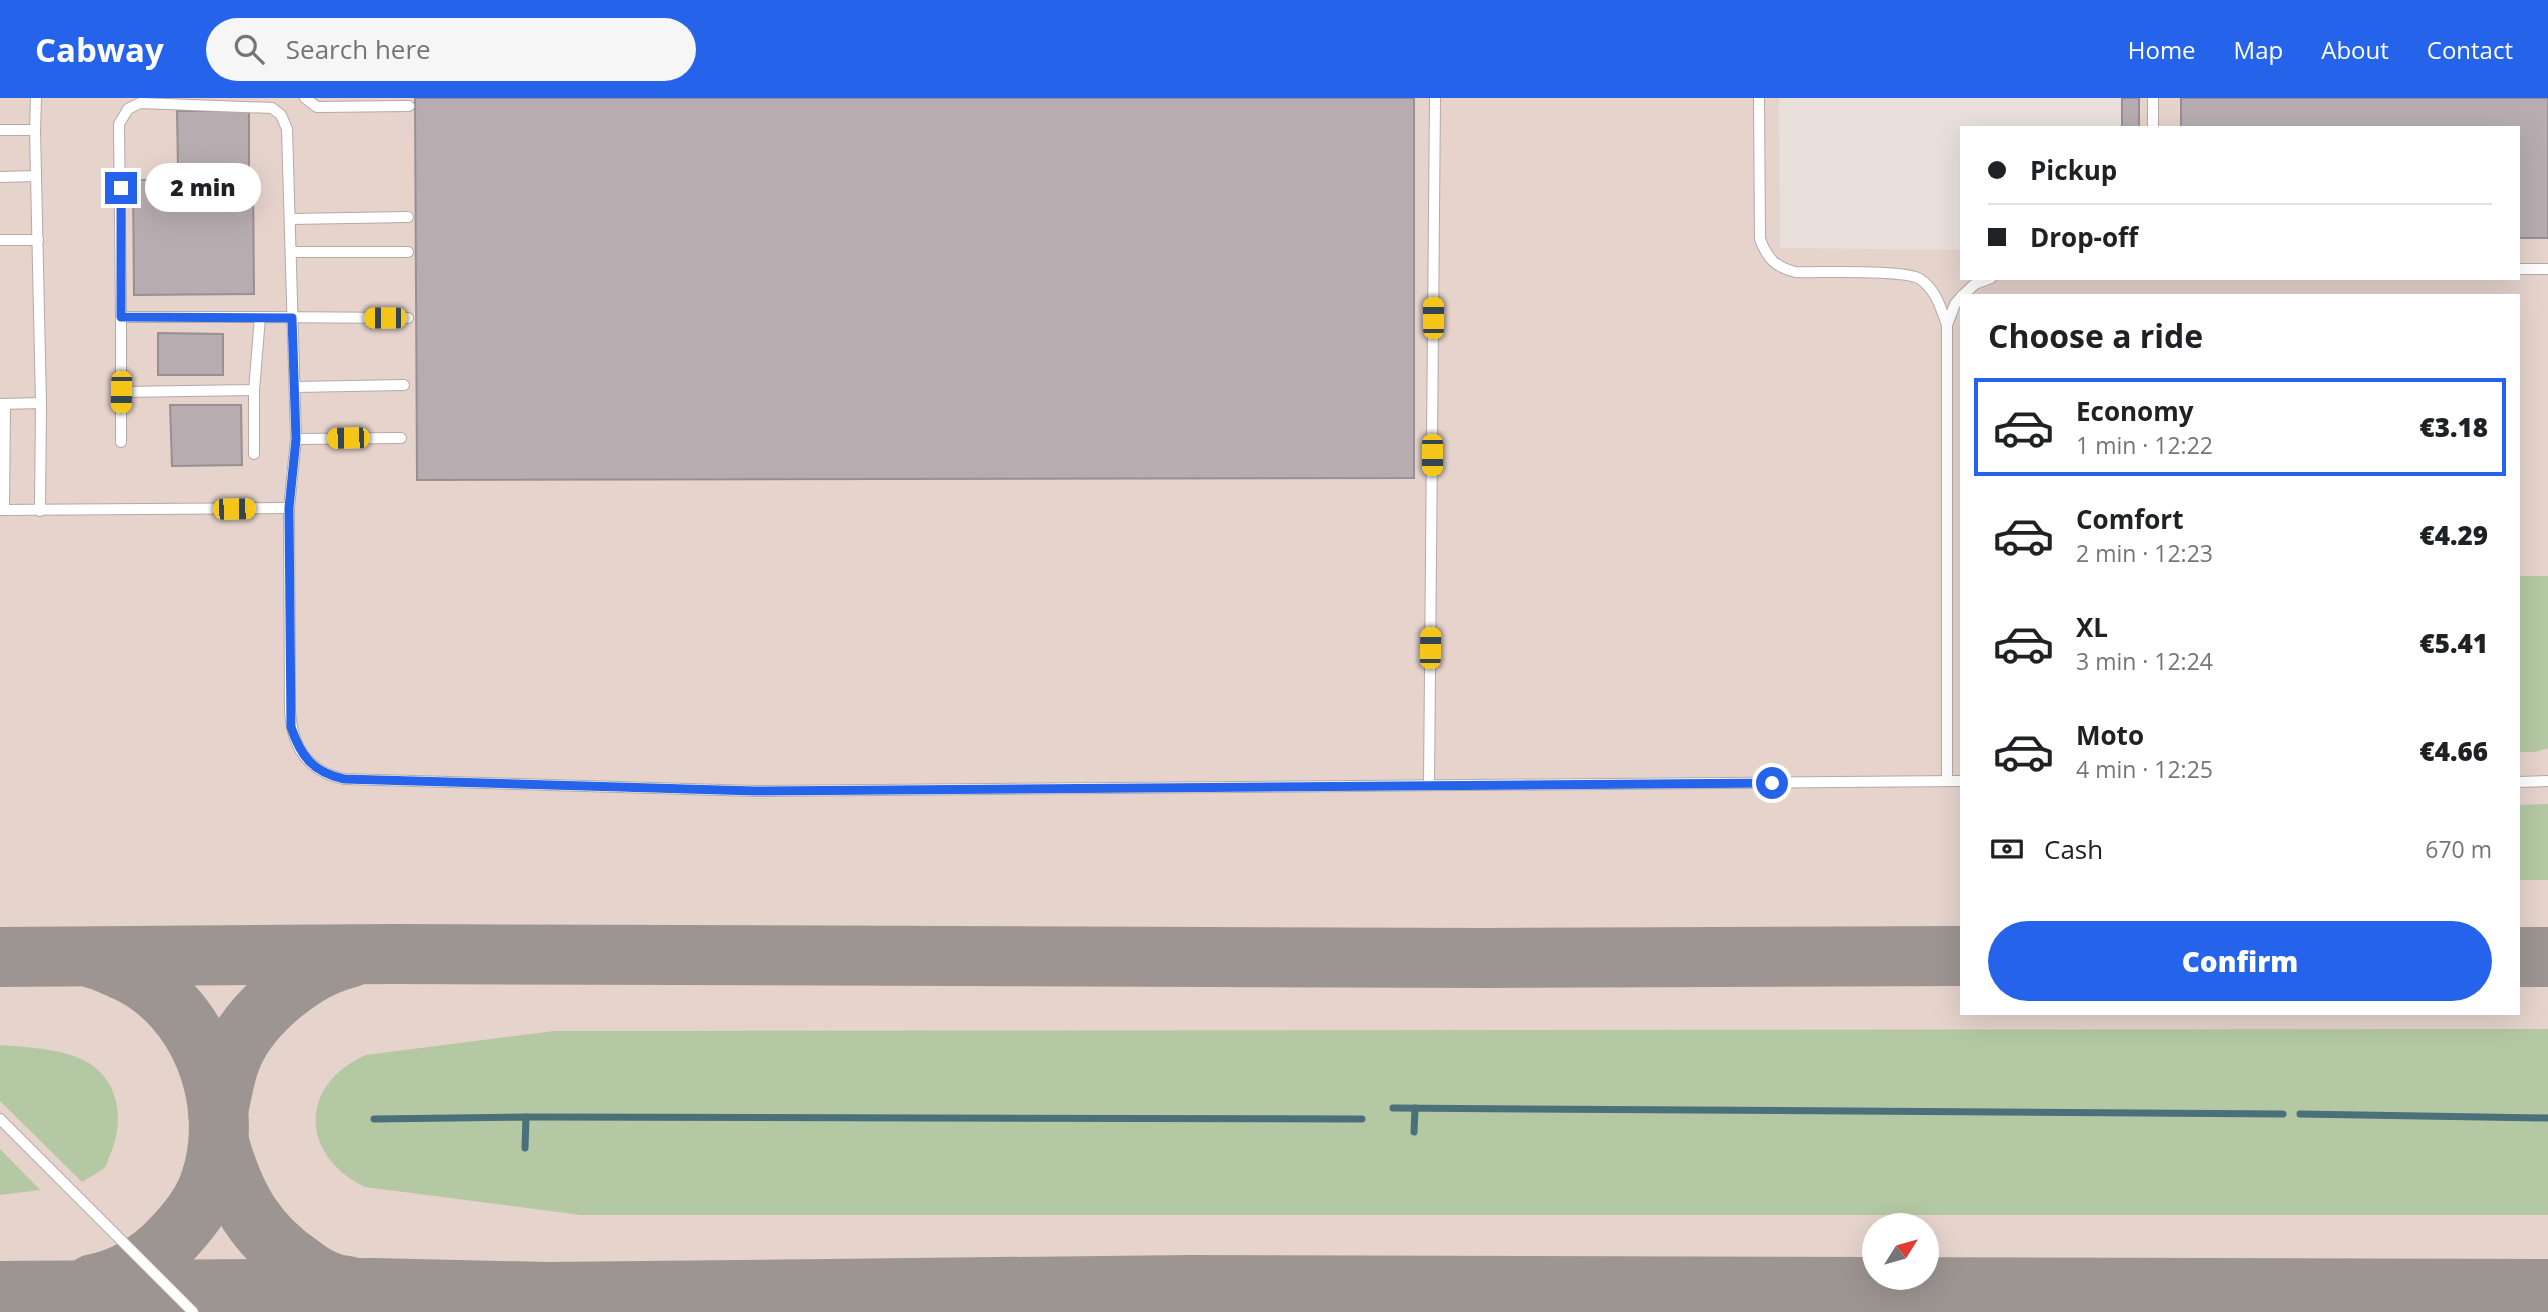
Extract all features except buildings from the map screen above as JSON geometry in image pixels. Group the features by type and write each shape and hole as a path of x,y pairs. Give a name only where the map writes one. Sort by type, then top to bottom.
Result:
{"lane":[{"path":"36,98 40,511"},
{"path":"305,98 317,107 408,106"},
{"path":"1429,785 1435,98"},
{"path":"1759,98 1760,239 1772,262 1782,269 1795,272 1913,275 1930,287 1947,326 1947,781"},
{"path":"2153,98 2153,126"},
{"path":"121,442 119,124 128,109 140,103 272,108 281,115 287,129 290,219 296,439 289,508 291,727 297,747 324,775 344,779 755,791 1960,781"},
{"path":"0,130 35,130"},
{"path":"0,177 36,176"},
{"path":"290,219 408,217"},
{"path":"0,240 38,240"},
{"path":"291,252 408,252"},
{"path":"2520,270 2548,269"},
{"path":"1964,294 1975,284 1986,280"},
{"path":"1947,326 1955,304 1960,298"},
{"path":"121,317 408,318"},
{"path":"254,454 254,390 260,317"},
{"path":"295,387 404,385"},
{"path":"121,392 254,390"},
{"path":"41,403 2,404 2,510 289,508"},
{"path":"296,439 401,438"},
{"path":"2520,782 2548,781"},
{"path":"0,1119 193,1312"}],"shaded area":[{"path":"0,98 1779,98 1780,248 1960,250 1960,280 2520,280 2520,126 2139,126 2139,98 2548,98 2548,1312 0,1312"}],"green space":[{"path":"2520,576 2548,576 2548,748 2535,752 2520,752"},
{"path":"2548,804 2548,880 2520,880 2520,805"},
{"path":"2548,1029 2548,1215 581,1215 365,1187 343,1173 328,1157 319,1139 316,1120 319,1101 328,1083 344,1068 366,1055 554,1031"},
{"path":"0,1045 71,1055 94,1067 104,1077 116,1102 118,1116 114,1144 103,1169 82,1182 0,1101"},
{"path":"0,1149 40,1190 0,1195"}],"waterway":[{"path":"1393,1108 2283,1114"},
{"path":"1414,1132 1415,1108"},
{"path":"2300,1114 2548,1118"},
{"path":"526,1117 1362,1119"},
{"path":"374,1119 526,1117 525,1148"}],"taxiway":[{"path":"0,957 395,954 1485,958 1960,956"},
{"path":"2520,957 2548,957"},
{"path":"218,1112 230,1061 253,1023 266,1008 298,982 315,971 349,958"},
{"path":"93,1284 125,1274 144,1263 162,1249 189,1220 211,1179 218,1149 219,1118 215,1088 206,1058 192,1031 174,1007 151,986 125,971 95,959"},
{"path":"219,1143 240,1198 249,1214 272,1242 313,1274 348,1286"},
{"path":"0,1291 373,1288 546,1292 1190,1285 2548,1289"}],"route":[{"path":"121,188 121,317 292,318 296,439 289,508 291,727 297,747 324,775 344,779 755,791 1772,783"}]}
